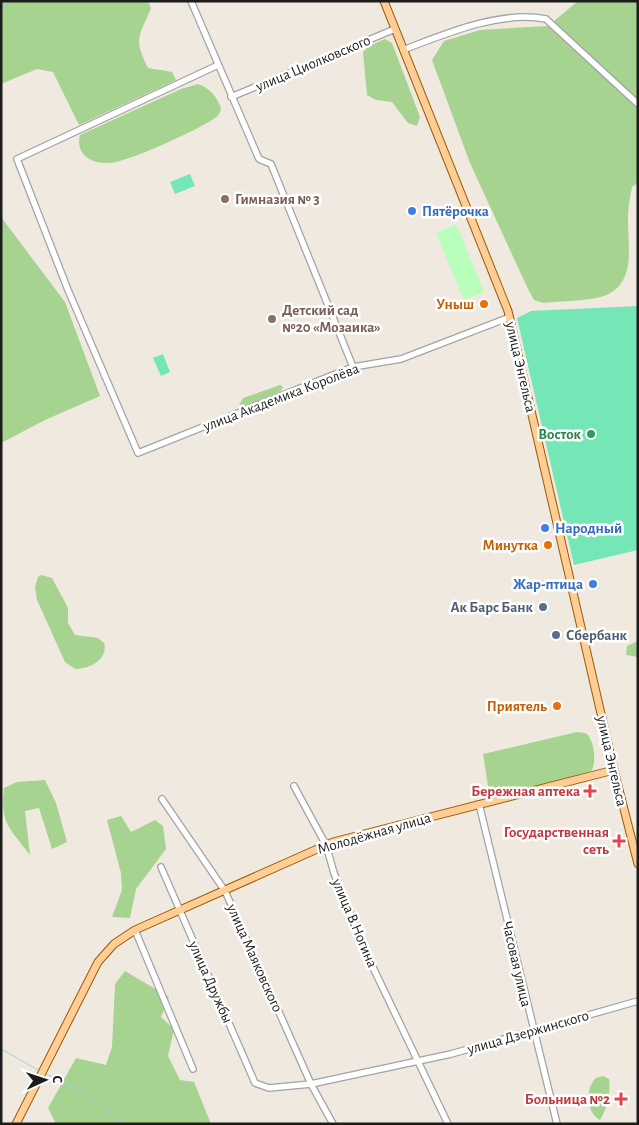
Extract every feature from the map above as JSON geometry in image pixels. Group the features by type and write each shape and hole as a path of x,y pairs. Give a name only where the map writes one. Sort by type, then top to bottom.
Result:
{"main road":[{"name":"улица Энгельса","path":"384,1 510,317 614,770 638,864"},
{"name":"Молодёжная улица","path":"16,1124 98,962 114,944 135,930 326,845 614,770"}],"street":[{"path":"191,1 258,159 271,164 353,367"},
{"path":"404,50 456,29 503,19 531,17 546,19 638,104"},
{"name":"улица Циолковского","path":"231,97 395,29"},
{"name":"улица Академика Королёва","path":"218,65 17,159 68,290 138,453 353,367 402,359 510,317"},
{"name":"улица В.Ногина","path":"294,786 326,845 334,873 368,957 448,1124"},
{"name":"улица Маяковского","path":"162,799 225,891 311,1084 333,1124"},
{"name":"Часовая улица","path":"479,804 557,1124"},
{"name":"улица Дружбы","path":"161,867 255,1083 269,1088"},
{"path":"135,930 193,1069"},
{"name":"улица Дзержинского","path":"269,1088 311,1084 451,1054 638,1001"}],"green space":[{"path":"1,1 148,1 151,8 139,38 140,50 148,68 172,72 176,80 79,125 53,72 37,69 1,84"},
{"path":"578,1 638,1 638,183 632,187 628,210 629,251 626,273 622,282 615,290 597,298 543,303 534,300 528,289 470,163 432,60 444,41 480,30 548,26"},
{"path":"385,39 392,43 420,117 417,126 408,123 392,102 376,100 367,95 363,52 369,46"},
{"path":"198,84 212,93 221,108 217,116 207,123 163,145 118,162 96,162 82,152 79,142 80,135 181,89"},
{"path":"190,174 195,186 175,194 170,182"},
{"path":"1,217 65,302 100,396 45,420 1,443"},
{"path":"456,224 484,292 464,300 436,233"},
{"name":"Восток","path":"638,306 638,550 574,565 517,318 531,311"},
{"path":"163,354 170,372 161,376 153,358"},
{"path":"280,385 283,387 281,391 246,407 239,405 243,398"},
{"path":"41,575 52,578 68,608 68,623 75,635 98,638 104,643 105,649 103,654 100,659 91,665 75,669 65,662 37,600 35,587 38,577"},
{"path":"638,641 638,657 626,655 627,646"},
{"path":"577,732 587,734 592,743 594,763 591,771 499,797 489,792 483,754"},
{"path":"45,780 56,803 67,842 52,849 39,808 25,811 30,855 5,818 4,788 17,782"},
{"path":"121,816 131,832 155,820 163,826 166,849 136,889 130,918 112,917 122,890 121,873 107,820"},
{"path":"125,971 169,997 161,1017 174,1029 168,1056 180,1080 194,1082 211,1124 56,1124 48,1108 76,1058 106,1065 112,1047 115,984"},
{"path":"603,1076 609,1079 609,1094 600,1120 592,1112 589,1094 592,1082 596,1078"}],"waterway":[{"path":"1,1049 40,1071"},
{"path":"46,1074 87,1094 122,1124"}],"place":[{"name":"Гимназия № 3","path":"225,199"},
{"name":"Пятёрочка","path":"412,211"},
{"name":"Уныш","path":"484,304"},
{"name":"Детский сад №20 «Мозаика»","path":"272,319"},
{"name":"Восток","path":"591,434"},
{"name":"Народный","path":"545,528"},
{"name":"Минутка","path":"548,545"},
{"name":"Жар-птица","path":"593,584"},
{"name":"Ак Барс Банк","path":"543,607"},
{"name":"Сбербанк","path":"556,635"},
{"name":"Приятель","path":"557,706"},
{"name":"Бережная аптека","path":"590,791"},
{"name":"Государственная сеть","path":"619,841"},
{"name":"Больница №2","path":"621,1099"}]}
